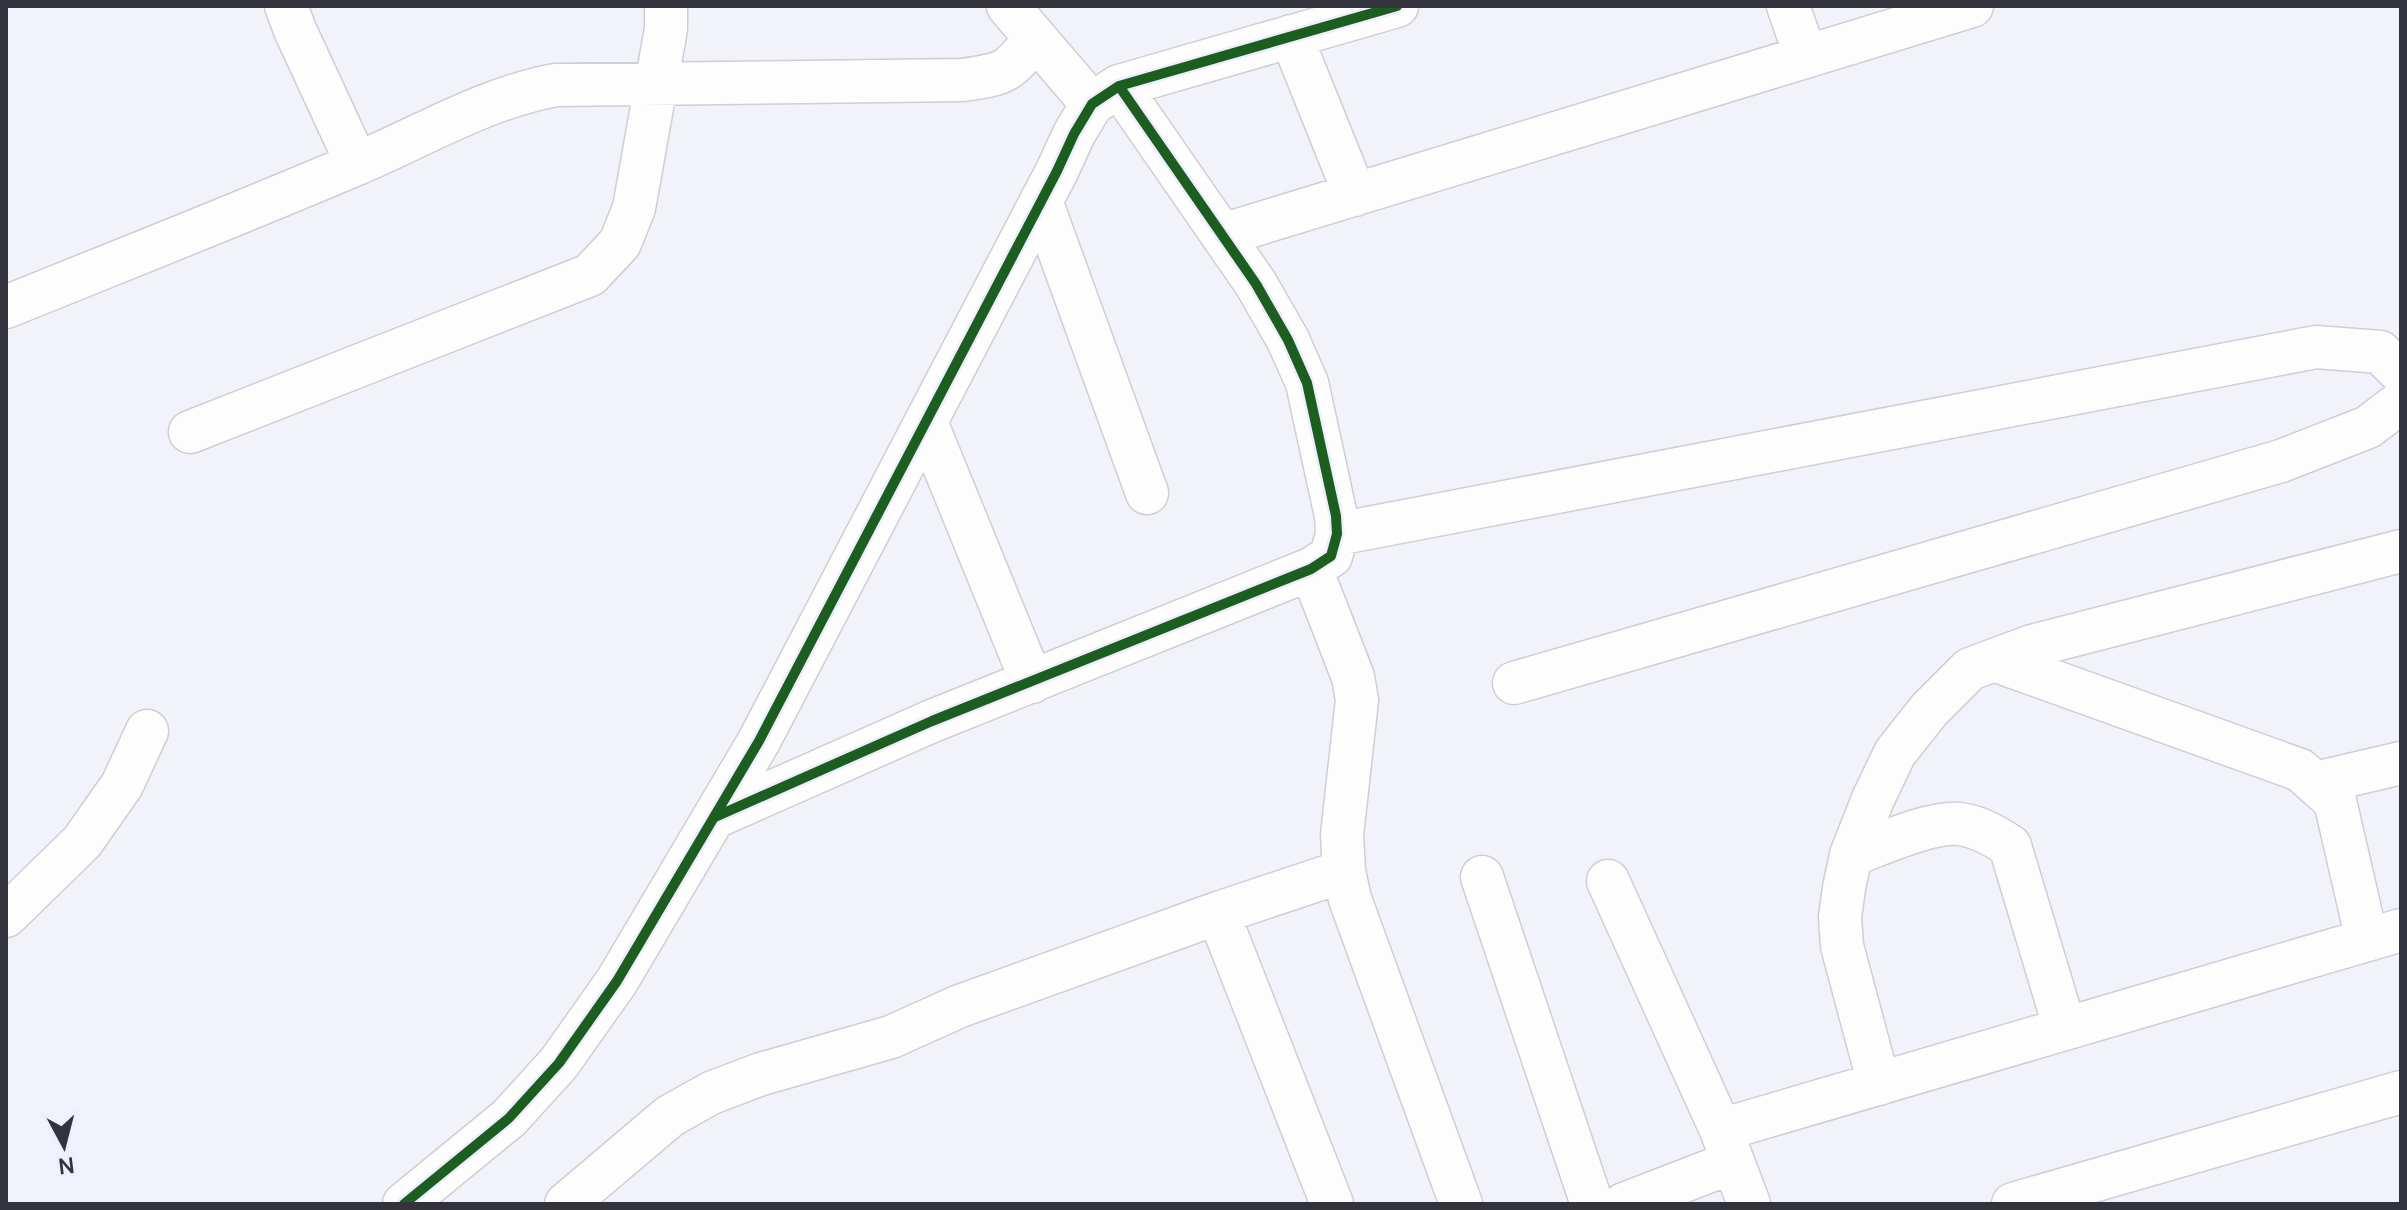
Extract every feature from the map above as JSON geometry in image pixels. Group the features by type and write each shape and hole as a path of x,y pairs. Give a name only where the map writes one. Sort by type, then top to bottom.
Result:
{"street":[{"path":"286,6 357,164"},
{"path":"190,432 590,275 620,243 634,208 666,29 666,6"},
{"path":"715,817 932,721 1311,569 1331,556 1337,534 1336,516 1307,383 1288,340 1264,298 1222,235 1105,95 1034,39 1008,6"},
{"path":"404,1204 509,1118 559,1063 617,981 759,741 1074,134 1105,95 1397,6"},
{"path":"1788,6 1806,57"},
{"path":"1222,235 1972,6"},
{"path":"1291,36 1355,195"},
{"path":"6,307 357,164 484,105 526,91 556,85 963,80 995,75 1015,65 1034,39"},
{"path":"1041,201 1147,493"},
{"path":"1337,534 2316,347 2380,352 2401,373"},
{"path":"1514,683 2281,461 2368,427 2401,402"},
{"path":"926,422 1032,682"},
{"path":"1879,1084 1842,946 1840,917 1851,855 1873,799 1895,753 1929,710 1970,669 2032,646 2401,551"},
{"path":"1311,569 1353,677 1357,700 1342,835 1344,871 1350,899 1461,1204"},
{"path":"1624,1204 1727,1146 1879,1084 2384,935 2335,801 2300,770 1994,660"},
{"path":"6,916 82,842 122,785 147,731"},
{"path":"2316,783 2401,763"},
{"path":"1851,855 1917,831 1958,824 1989,833 2010,846 2065,1029"},
{"path":"566,1204 670,1116 711,1093 761,1074 891,1037 960,1006 1344,871"},
{"path":"1482,877 1592,1204"},
{"path":"1608,881 1727,1146 1749,1204"},
{"path":"1218,913 1332,1204"},
{"path":"2013,1204 2401,1092"}],"cycle path":[{"path":"404,1204 509,1118 559,1063 617,981 759,741 1092,104 1119,86 1397,6"},
{"path":"715,817 932,721 1311,569 1331,556 1337,534 1336,516 1307,383 1288,340 1256,284 1119,86"}]}
